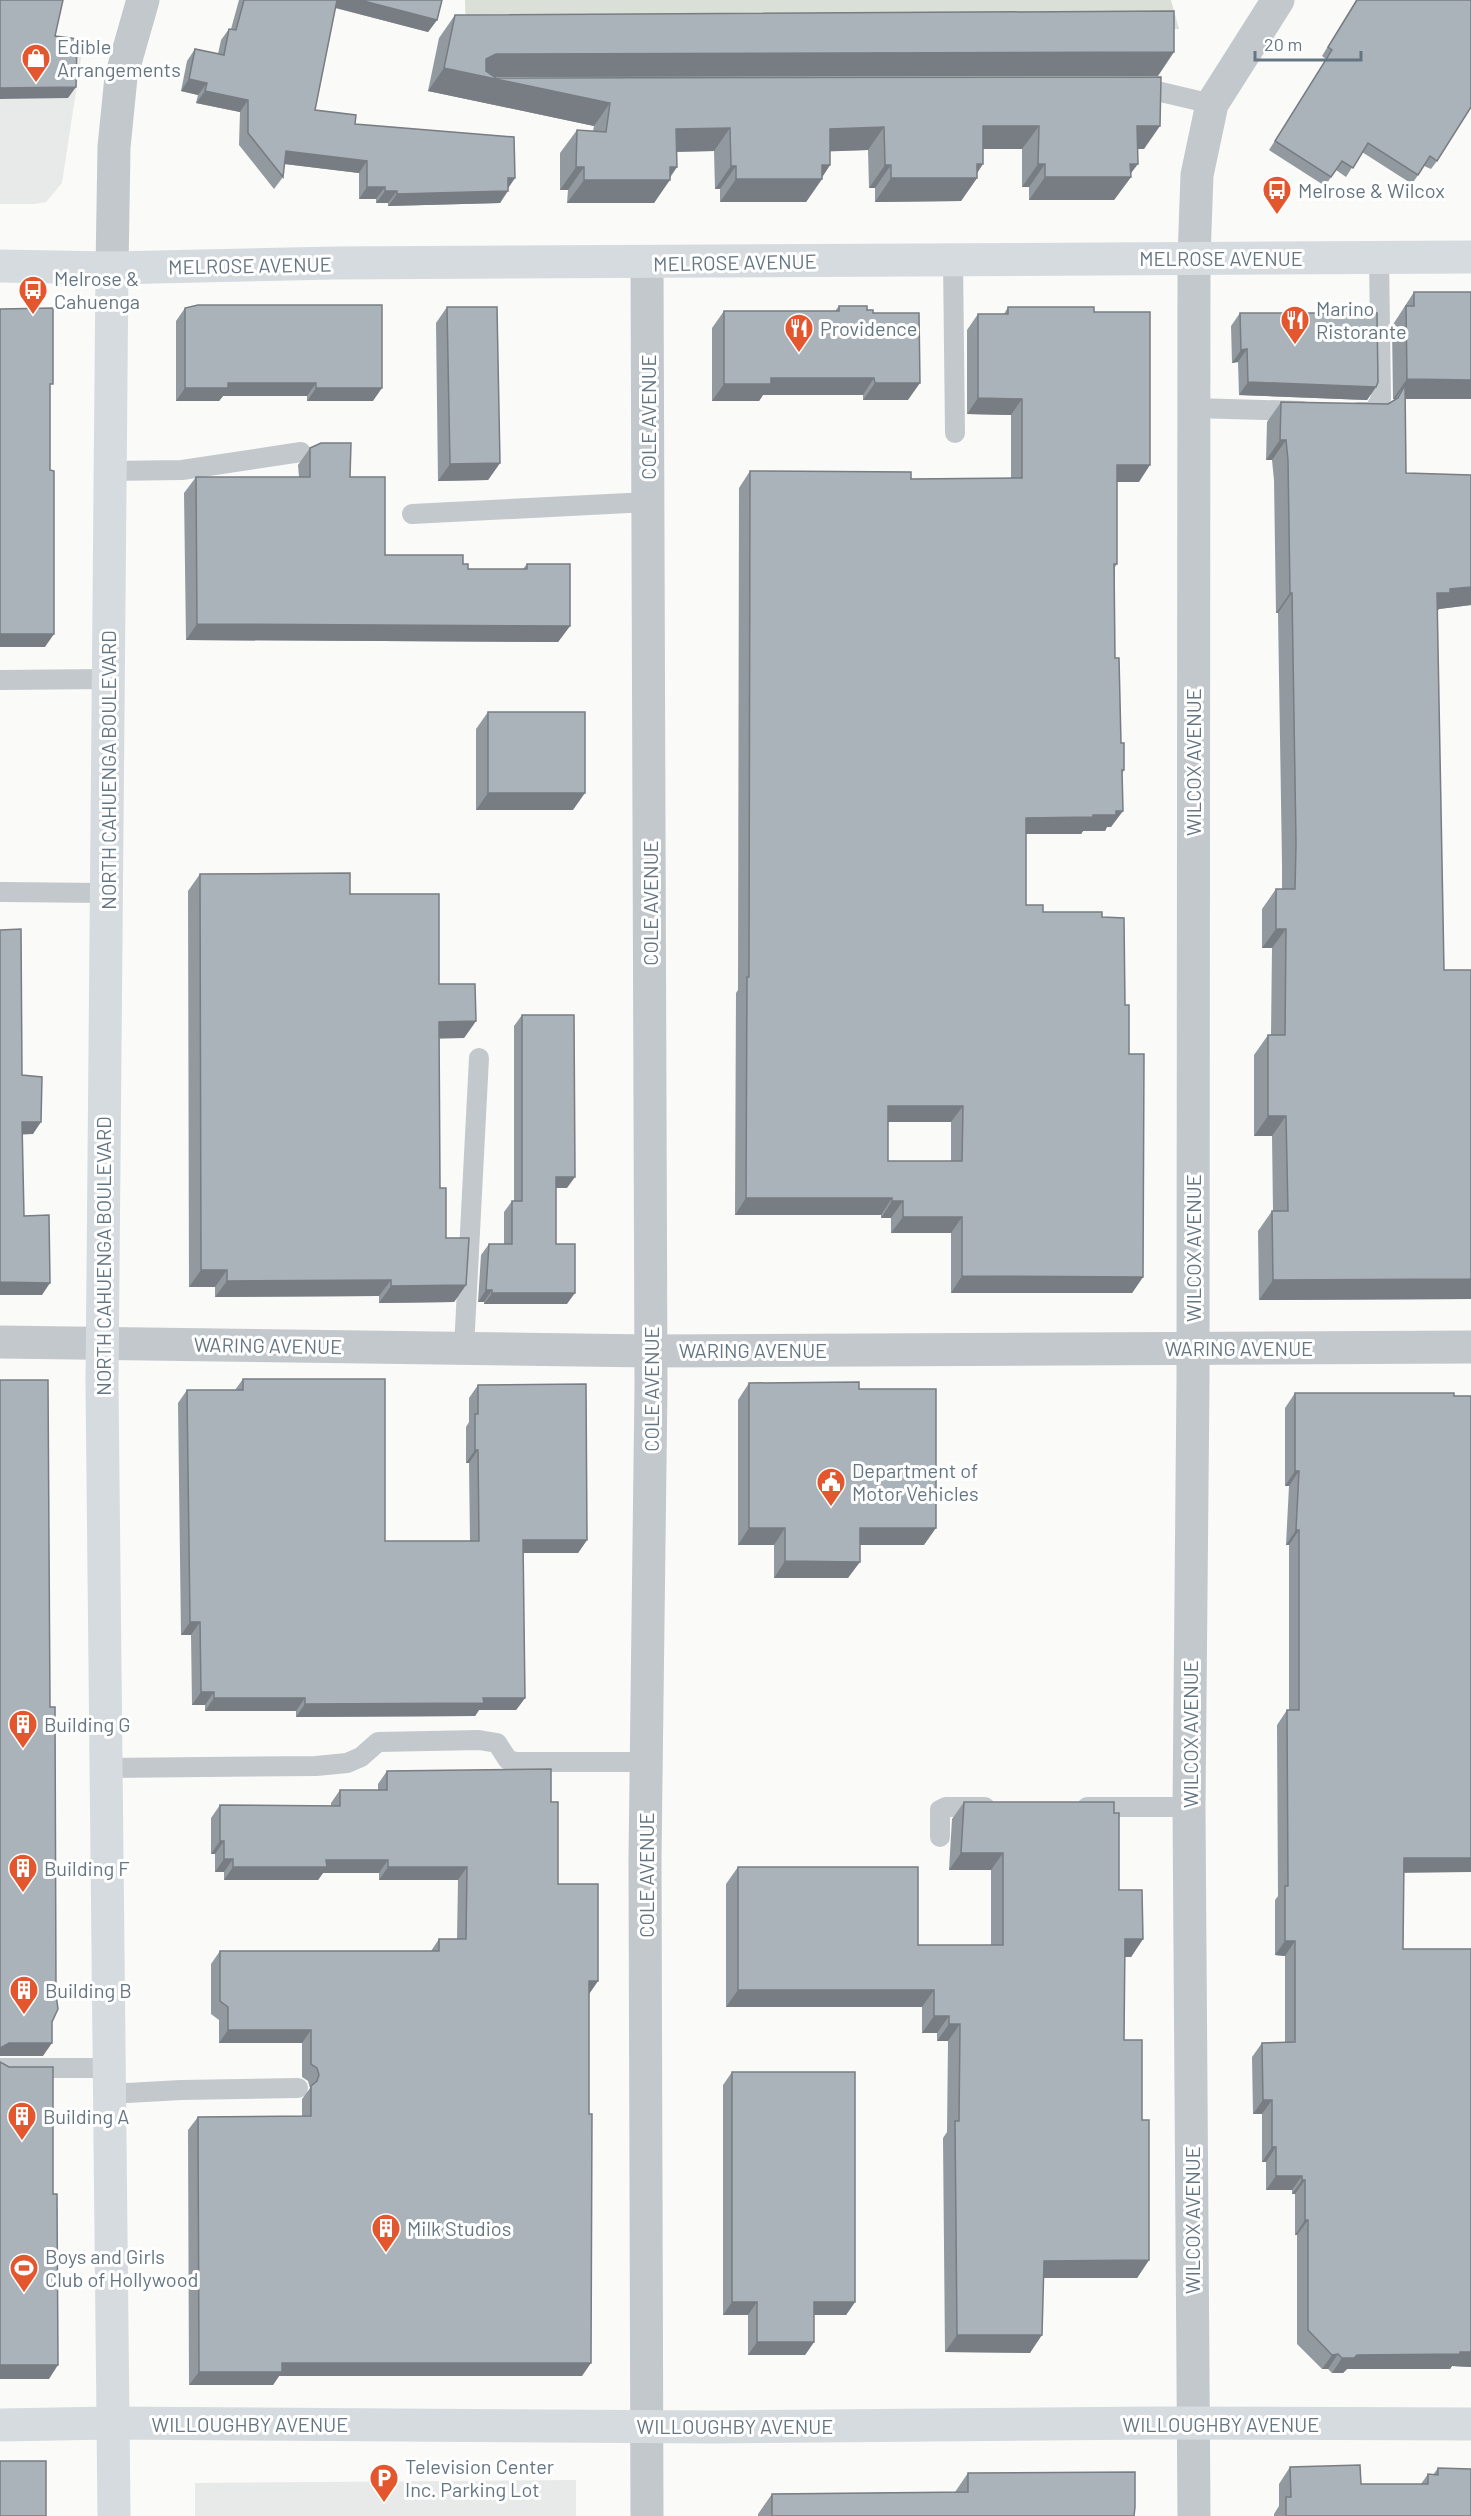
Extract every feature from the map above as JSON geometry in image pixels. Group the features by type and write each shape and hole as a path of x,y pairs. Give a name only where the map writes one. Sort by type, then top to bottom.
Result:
{"main road":[{"name":"MELROSE AVENUE","path":"0,266 112,268 334,263 647,263 1471,256"},
{"name":"NORTH CAHUENGA BOULEVARD","path":"112,268 102,1342 114,2516"},
{"name":"WILLOUGHBY AVENUE","path":"0,2425 112,2423 725,2427 1194,2423 1471,2424"}],"street":[{"name":"NORTH CAHUENGA BOULEVARD","path":"112,268 114,147 121,77 143,0"},
{"name":"WILCOX AVENUE","path":"1194,2516 1189,1807 1193,1348 1194,258 1197,175 1212,104 1278,0"},
{"name":"COLE AVENUE","path":"647,263 651,1351 646,1762 647,2516"},
{"name":"WARING AVENUE","path":"0,1342 651,1351 1471,1347"}],"lane":[{"path":"1120,88 1144,88 1212,104"},
{"path":"1342,411 1374,412 1381,398 1379,257"},
{"path":"953,260 955,434"},
{"path":"1194,408 1322,411"},
{"path":"109,471 183,470 301,452"},
{"path":"411,514 648,502"},
{"path":"0,680 108,679"},
{"path":"0,892 107,893"},
{"path":"464,1348 479,1058"},
{"path":"106,1768 336,1764 361,1757 378,1742 479,1740 497,1743 508,1760 516,1762 646,1762"},
{"path":"940,1837 940,1810 946,1807 1004,1807"},
{"path":"1073,1807 1189,1807"},
{"path":"0,2068 180,2090 298,2088"}],"shaded area":[{"path":"465,0 1171,0 1179,29 466,37"},
{"path":"0,40 82,52 62,183 46,202 0,204"},
{"name":"Television Center Inc. Parking Lot","path":"576,2480 576,2516 195,2516 195,2483"}],"building":[{"path":"0,0 63,0 55,36 77,39 76,87 0,88"},
{"path":"244,0 337,0 315,110 356,115 355,124 514,137 515,178 508,178 508,191 397,194 397,191 385,191 385,187 367,187 367,161 286,151 283,177 248,133 248,100 205,91 207,83 189,79 195,49 224,55 229,29 236,30"},
{"path":"360,0 442,0 437,20"},
{"path":"1357,0 1471,0 1471,107 1437,161 1430,156 1418,175 1368,143 1353,168 1342,161 1331,177 1275,141 1332,50 1328,47"},
{"path":"1174,11 1174,52 496,54 486,59 486,71 496,78 1161,77 1160,126 1137,126 1138,164 1130,164 1131,177 1045,177 1045,164 1038,164 1039,126 983,126 983,164 977,164 977,178 891,178 891,165 885,165 884,127 830,129 830,165 822,165 822,179 736,179 736,166 731,166 730,128 676,129 677,167 670,167 670,180 584,180 584,167 576,167 577,130 606,132 610,103 444,68 455,15"},
{"path":"1414,292 1471,292 1471,380 1407,379 1406,306 1414,306"},
{"path":"198,305 382,305 382,388 316,388 316,383 228,383 228,388 185,388 185,308"},
{"path":"839,306 867,306 867,310 873,310 873,313 919,313 920,383 875,383 874,378 771,378 771,384 724,384 724,311 839,311"},
{"path":"447,307 497,307 500,463 450,464"},
{"path":"1008,307 1094,307 1094,312 1150,312 1150,465 1117,465 1117,564 1114,564 1115,658 1119,658 1121,743 1124,743 1123,811 1116,811 1116,815 1093,815 1093,817 1026,818 1026,905 1043,905 1043,912 1102,912 1102,917 1124,918 1125,1005 1129,1005 1129,1054 1144,1054 1143,1277 962,1276 962,1217 903,1217 903,1201 892,1201 892,1198 746,1198 750,471 911,472 911,479 1022,478 1022,399 978,398 978,314 1008,314","holes":["888,1106 963,1106 962,1161 888,1161"]},
{"path":"53,308 50,470 54,471 54,634 0,634 0,309"},
{"name":"Marino Ristorante","path":"1240,313 1377,313 1378,382 1376,387 1248,382 1247,349 1241,350"},
{"path":"1405,385 1406,473 1471,475 1471,587 1450,589 1450,593 1437,593 1444,970 1471,970 1471,1279 1273,1280 1272,1211 1288,1211 1286,1116 1268,1116 1268,1035 1285,1035 1286,929 1276,929 1276,889 1295,889 1296,843 1288,460 1286,440 1280,440 1281,402 1388,404 1398,398"},
{"path":"321,443 351,443 350,477 385,477 385,555 463,555 463,564 468,564 468,569 527,569 527,564 570,564 570,626 197,624 196,477 310,477 310,448"},
{"path":"488,712 585,712 585,793 488,793"},
{"path":"350,873 350,894 439,894 439,984 475,984 476,1021 439,1022 440,1188 446,1188 446,1238 469,1238 466,1285 391,1286 391,1280 227,1281 227,1270 201,1270 200,874"},
{"path":"21,929 22,1075 42,1077 41,1122 22,1122 24,1216 49,1215 50,1283 0,1282 0,930"},
{"path":"522,1015 574,1015 575,1177 556,1177 556,1244 575,1244 575,1293 492,1293 492,1290 486,1290 489,1244 512,1244 512,1201 522,1201"},
{"path":"243,1379 385,1379 385,1541 479,1541 478,1450 475,1450 478,1385 586,1384 587,1540 523,1540 525,1698 483,1698 484,1703 305,1704 305,1698 214,1698 214,1692 201,1692 200,1622 190,1622 187,1390 243,1390"},
{"path":"0,1380 48,1380 50,1707 55,1707 56,1994 58,2009 52,2022 52,2043 9,2043 0,2048"},
{"name":"Department of Motor Vehicles","path":"859,1382 859,1389 936,1389 936,1528 860,1528 860,1562 785,1561 785,1528 749,1528 749,1383"},
{"path":"1295,1393 1454,1393 1454,1396 1471,1396 1471,1858 1404,1858 1403,1949 1471,1949 1471,2352 1460,2352 1460,2354 1357,2355 1354,2358 1342,2358 1338,2354 1332,2355 1308,2330 1308,2220 1305,2220 1305,2180 1302,2180 1302,2176 1276,2176 1276,2147 1272,2147 1272,2100 1263,2100 1262,2043 1295,2042 1295,1941 1285,1941 1285,1886 1288,1886 1287,1710 1299,1710 1299,1530 1296,1530 1299,1471 1295,1471"},
{"name":"Milk Studios","path":"551,1769 551,1802 558,1802 558,1884 598,1884 598,1981 589,1981 589,2114 592,2114 591,2363 282,2363 282,2372 199,2372 198,2117 311,2116 311,2086 317,2081 319,2075 317,2068 311,2064 311,2030 228,2030 228,2007 220,2001 220,1951 439,1951 439,1939 466,1939 467,1867 388,1867 388,1860 326,1860 327,1867 233,1867 233,1859 224,1859 224,1841 220,1841 220,1805 340,1806 340,1790 387,1790 387,1771"},
{"path":"964,1802 1114,1802 1114,1813 1119,1813 1119,1890 1142,1890 1143,1939 1125,1939 1124,2040 1142,2040 1142,2120 1149,2120 1149,2260 1044,2261 1042,2335 957,2335 955,2121 959,2121 960,2024 949,2024 949,2016 934,2016 934,1990 738,1990 738,1867 918,1867 918,1945 1003,1945 1003,1853 961,1853"},
{"path":"0,2062 9,2067 53,2067 53,2194 57,2194 58,2365 0,2365"},
{"path":"732,2072 855,2072 855,2302 814,2302 814,2342 757,2342 757,2302 732,2302"},
{"path":"0,2461 46,2461 46,2516 0,2516"},
{"path":"1360,2465 1361,2484 1428,2484 1428,2474 1438,2475 1438,2468 1471,2469 1471,2516 1286,2516 1286,2497 1291,2497 1290,2467"},
{"path":"1135,2472 1134,2516 772,2516 772,2494 968,2492 968,2473"}],"place":[{"name":"Edible Arrangements","path":"36,84"},
{"name":"Melrose & Wilcox","path":"1277,216"},
{"name":"Melrose & Cahuenga","path":"33,316"},
{"name":"Marino Ristorante","path":"1295,346"},
{"name":"Providence","path":"799,354"},
{"name":"Department of Motor Vehicles","path":"831,1508"},
{"name":"Building G","path":"23,1750"},
{"name":"Building F","path":"23,1894"},
{"name":"Building B","path":"24,2016"},
{"name":"Building A","path":"22,2142"},
{"name":"Milk Studios","path":"386,2254"},
{"name":"Boys and Girls Club of Hollywood","path":"24,2294"},
{"name":"Television Center Inc. Parking Lot","path":"384,2504"}]}
